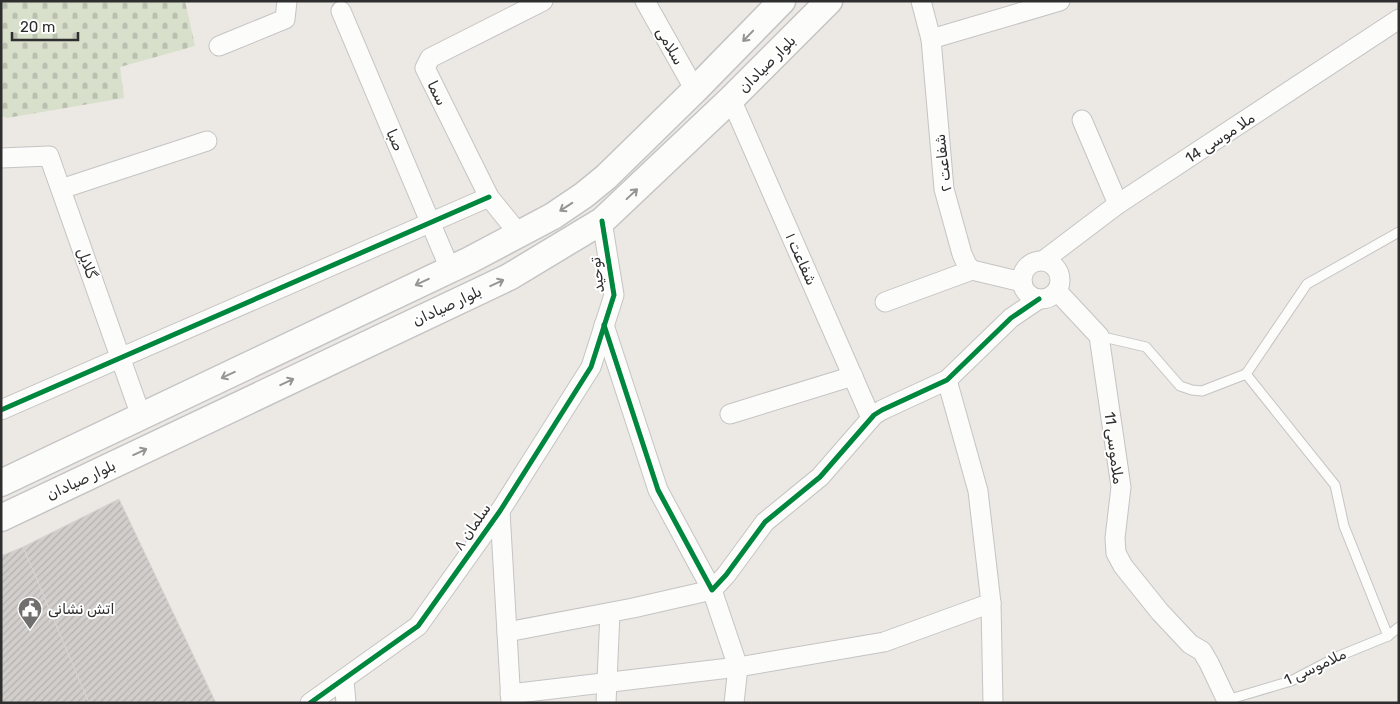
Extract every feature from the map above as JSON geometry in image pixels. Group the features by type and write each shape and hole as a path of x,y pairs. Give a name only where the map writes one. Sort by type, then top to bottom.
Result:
{"main road":[{"path":"1,483 450,269 553,216 584,195 695,90 782,1"},
{"name":"بلوار صیادان","path":"1,518 509,277 602,221 731,99 829,1"}],"street":[{"path":"218,46 285,19 287,1"},
{"name":"سما","path":"519,234 489,197 426,68 430,58 544,1"},
{"name":"سلامی","path":"645,1 695,90"},
{"name":"شفاعت ۲","path":"921,1 931,39 944,189 962,254 967,265 972,270"},
{"path":"931,39 1060,1"},
{"name":"صبا","path":"341,11 450,269"},
{"name":"ملا موسی 14","path":"1044,260 1118,204 1399,19"},
{"name":"شفاعت ۱","path":"731,99 871,418"},
{"path":"1082,120 1118,204"},
{"path":"61,189 207,141"},
{"name":"گلایل","path":"1,158 49,156 140,416"},
{"path":"1,410 489,197"},
{"name":"توحید","path":"602,221 614,295 604,325"},
{"path":"1044,260 1052,263 1058,270 1061,278 1060,286 1057,292 1048,299 1039,299 1025,291 1022,282 1023,273 1028,266 1044,260"},
{"path":"885,302 972,270 1022,282"},
{"path":"1057,292 1099,336"},
{"path":"507,632 610,613 712,590 726,575 765,522 820,477 871,418 882,410 947,380 1011,318 1039,299"},
{"path":"604,325 658,490 712,590 738,667 734,703"},
{"name":"سلمان ۸","path":"310,703 418,626 500,511 591,367 604,325"},
{"name":"ملاموسی 11","path":"1099,336 1121,487 1115,538 1116,553 1123,566 1160,612 1190,644 1202,651 1227,701"},
{"path":"730,414 853,376"},
{"path":"947,380 978,490 991,603 992,703"},
{"path":"500,511 511,698 606,683 738,667 884,642 991,603"},
{"path":"606,703 610,613"},
{"path":"344,680 346,703"}],"lane":[{"path":"1099,336 1146,347 1180,386 1202,391 1246,374 1307,284 1399,232"},
{"path":"1246,374 1335,485 1344,526 1388,636"},
{"name":"ملاموسی 1","path":"1227,701 1291,680 1339,656 1388,636 1399,627"}],"green space":[{"path":"1,1 185,1 195,46 120,67 124,98 7,118 1,116"}],"building":[{"path":"119,499 216,703 89,703 23,547"},
{"name":"اتش نشانى","path":"23,547 89,703 1,703 1,556"}],"cycle path":[{"path":"1,410 489,197"},
{"path":"310,703 418,626 500,511 591,367 614,295 602,221"},
{"path":"604,325 658,490 712,590 726,575 765,522 820,477 874,415 947,380 1011,318 1039,299"}],"place":[{"name":"اتش نشانى","path":"30,630"}]}
